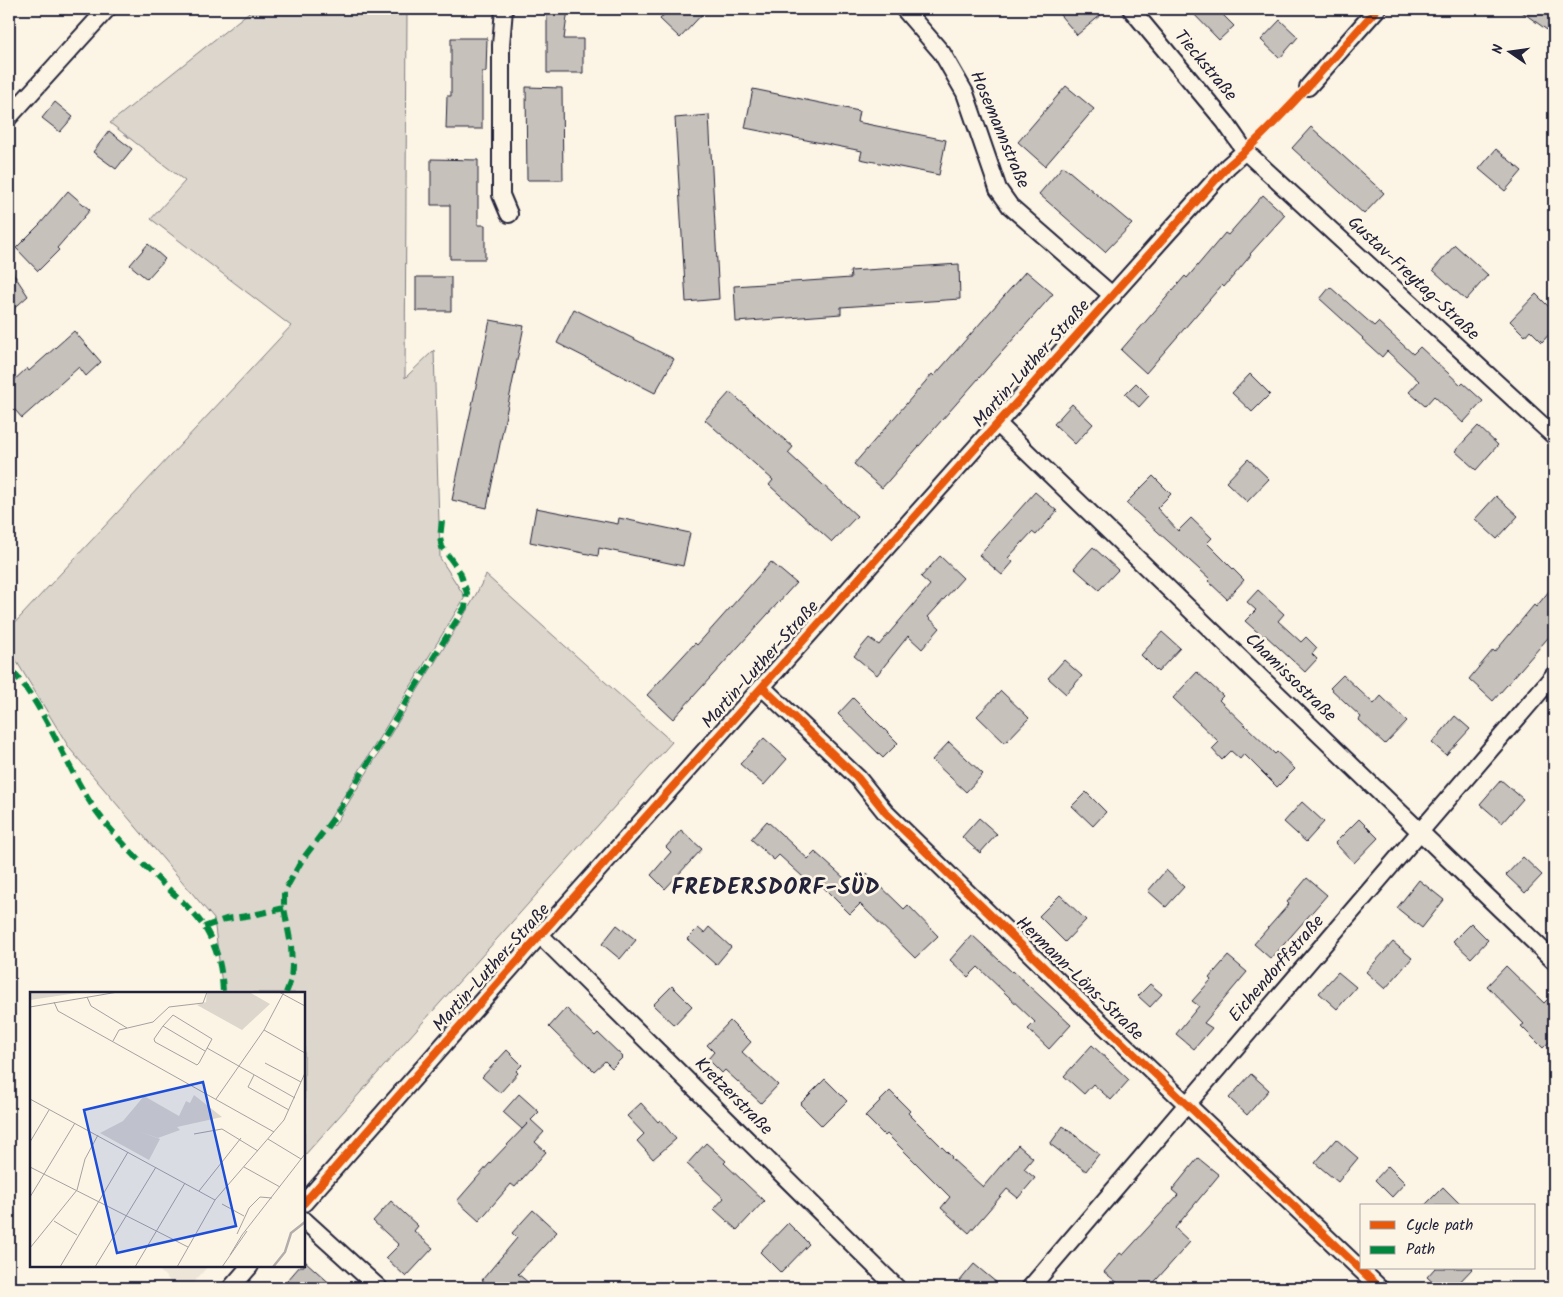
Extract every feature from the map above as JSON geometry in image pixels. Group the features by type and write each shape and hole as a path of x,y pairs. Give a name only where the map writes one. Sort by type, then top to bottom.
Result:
{"street":[{"path":"9,118 107,9"},
{"path":"504,9 501,45 501,195 509,214"},
{"name":"Hosemannstraße","path":"904,9 942,53 965,93 998,189 1010,206 1113,296"},
{"name":"Tieckstraße","path":"1132,9 1225,122 1245,151"},
{"path":"1308,86 1377,9"},
{"name":"Martin-Luther-Straße","path":"305,1202 540,935 1228,166 1245,151"},
{"name":"Gustav-Freytag-Straße","path":"1245,151 1554,436"},
{"name":"Chamissostraße","path":"998,424 1554,961"},
{"name":"Eichendorffstraße","path":"1030,1288 1554,675"},
{"name":"Hermann-Löns-Straße","path":"762,687 858,778 886,813 1091,1013 1360,1269"},
{"name":"Kretzerstraße","path":"540,935 897,1288"},
{"path":"305,1221 379,1288"},
{"path":"231,1288 249,1267"},
{"name":"Hermann-Löns-Straße","path":"1361,1270 1380,1288"}],"shaded area":[{"path":"253,9 407,9 405,378 434,350 440,558 465,597 328,822 334,826 472,602 486,575 672,742 305,1155 305,992 223,992 214,919 70,749 9,649 9,629 291,326 151,219 185,181 110,123"},
{"path":"156,1267 207,1267 189,1288 177,1288"}],"building":[{"path":"547,9 568,9 564,39 583,39 583,73 547,73"},
{"path":"669,9 707,9 680,38 660,19"},
{"path":"1055,9 1108,9 1077,35"},
{"path":"1189,9 1217,9 1234,26 1219,40"},
{"path":"1518,9 1554,9 1554,35"},
{"path":"1280,20 1298,37 1280,58 1261,40"},
{"path":"451,38 487,38 486,72 482,72 482,129 446,129 447,96 451,96"},
{"path":"1066,86 1094,109 1045,166 1018,142"},
{"path":"526,87 562,88 563,180 527,180"},
{"path":"753,89 859,111 857,122 946,140 939,175 860,159 862,151 745,128"},
{"path":"55,102 73,117 60,132 42,118"},
{"path":"709,115 719,299 686,302 675,118"},
{"path":"1311,127 1384,193 1364,214 1292,148"},
{"path":"109,131 132,149 116,169 93,152"},
{"path":"1496,149 1522,171 1505,191 1479,169"},
{"path":"431,159 478,160 478,225 485,225 485,259 450,259 450,205 431,205"},
{"path":"1063,166 1132,224 1105,252 1039,194"},
{"path":"68,191 90,210 57,248 59,250 38,271 16,248 40,224"},
{"path":"1263,195 1285,215 1224,287 1222,285 1146,373 1121,350 1185,276 1187,278 1225,233 1228,235"},
{"path":"148,244 165,259 147,279 130,265"},
{"path":"1455,245 1488,275 1466,300 1433,270"},
{"path":"959,264 960,299 841,307 841,314 736,322 734,286 851,278 850,271"},
{"path":"9,267 28,296 9,313"},
{"path":"1026,271 1053,294 882,488 854,464 932,374 934,376"},
{"path":"416,277 451,277 451,311 416,311"},
{"path":"1330,287 1374,326 1378,322 1413,354 1420,347 1461,385 1463,383 1483,401 1463,423 1434,396 1425,406 1409,392 1419,381 1387,351 1382,357 1320,299"},
{"path":"1536,294 1554,312 1554,329 1542,342 1530,330 1525,336 1510,321"},
{"path":"574,309 674,359 655,393 557,343"},
{"path":"490,320 524,326 487,508 452,500"},
{"path":"74,331 101,362 86,376 79,367 22,418 9,403 9,385 27,368 29,371"},
{"path":"1250,374 1270,394 1252,412 1232,393"},
{"path":"1136,383 1149,396 1139,407 1125,394"},
{"path":"730,392 793,447 788,453 857,516 832,542 769,485 773,480 705,420"},
{"path":"1072,404 1093,424 1075,444 1054,424"},
{"path":"1478,426 1498,445 1476,470 1455,451"},
{"path":"1248,459 1269,479 1247,502 1226,482"},
{"path":"1153,476 1171,494 1157,508 1178,531 1191,518 1212,538 1207,543 1244,580 1227,599 1208,581 1210,579 1126,503"},
{"path":"1035,492 1057,511 1036,535 1032,532 1008,558 1013,562 1002,575 979,555"},
{"path":"1496,496 1518,516 1497,539 1475,519"},
{"path":"536,508 618,524 619,518 690,533 683,566 599,548 598,556 530,542"},
{"path":"1093,547 1118,570 1099,590 1074,568"},
{"path":"940,556 963,578 928,617 940,628 922,649 908,636 877,675 854,656 869,638 879,645 930,585 921,577"},
{"path":"771,562 796,583 673,719 647,695 695,643 697,645"},
{"path":"1554,585 1554,631 1493,701 1469,679 1493,650 1495,652 1534,605 1536,607"},
{"path":"1258,590 1284,614 1278,621 1301,642 1306,637 1317,648 1312,654 1317,659 1305,672 1265,635 1263,637 1245,621 1256,610 1247,602"},
{"path":"1162,632 1180,648 1158,672 1141,655"},
{"path":"1064,660 1082,676 1066,694 1048,678"},
{"path":"1197,672 1223,696 1219,700 1275,754 1277,752 1295,769 1277,787 1244,754 1240,759 1231,751 1222,760 1212,749 1219,742 1173,698"},
{"path":"1343,675 1374,704 1381,696 1407,721 1385,744 1359,720 1361,717 1330,688"},
{"path":"1001,691 1029,718 1005,743 977,716"},
{"path":"853,698 898,743 883,758 838,714"},
{"path":"1455,716 1470,729 1446,755 1432,743"},
{"path":"764,738 787,759 764,785 740,764"},
{"path":"949,742 983,774 966,792 932,760"},
{"path":"1501,780 1523,799 1502,823 1480,804"},
{"path":"1086,792 1106,812 1093,826 1072,806"},
{"path":"1302,802 1324,822 1306,842 1284,822"},
{"path":"979,818 997,834 980,853 962,837"},
{"path":"1359,819 1378,838 1354,863 1335,843"},
{"path":"767,821 808,859 815,852 854,887 867,873 904,909 908,905 938,936 915,958 860,904 850,914 819,883 815,888 779,855 774,860 751,839"},
{"path":"681,830 702,849 665,889 651,875 671,852 666,847"},
{"path":"1523,857 1542,875 1525,893 1506,875"},
{"path":"1166,870 1184,887 1166,907 1148,891"},
{"path":"1307,878 1327,895 1271,959 1254,944 1289,904 1287,902"},
{"path":"1419,880 1444,900 1422,928 1397,908"},
{"path":"1060,895 1086,920 1065,942 1039,916"},
{"path":"1471,923 1488,940 1471,958 1453,941"},
{"path":"617,925 636,940 620,959 602,944"},
{"path":"709,927 731,947 716,965 687,939 698,928 704,933"},
{"path":"972,935 1071,1025 1049,1049 1028,1029 1035,1022 978,967 968,977 950,960"},
{"path":"1393,942 1412,958 1385,989 1366,972"},
{"path":"1228,956 1247,972 1204,1023 1212,1028 1194,1049 1176,1034 1199,1006 1192,1001 1211,980 1209,978"},
{"path":"1506,966 1544,1003 1554,993 1554,1037 1543,1048 1521,1026 1524,1024 1487,986"},
{"path":"1338,972 1356,987 1337,1009 1319,993"},
{"path":"1150,984 1162,994 1150,1007 1138,996"},
{"path":"672,986 692,1006 674,1025 653,1005"},
{"path":"566,1008 595,1036 598,1033 623,1057 612,1068 605,1061 594,1071 549,1027"},
{"path":"730,1021 751,1042 742,1052 778,1085 761,1103 725,1070 722,1073 708,1059 714,1052 707,1045"},
{"path":"1092,1045 1129,1080 1111,1100 1093,1084 1084,1094 1064,1076"},
{"path":"507,1050 522,1065 516,1071 518,1073 500,1093 482,1077"},
{"path":"1251,1074 1269,1090 1247,1115 1229,1098"},
{"path":"825,1079 847,1101 822,1126 800,1104"},
{"path":"890,1091 910,1111 908,1113 951,1158 983,1187 1018,1145 1033,1158 1024,1169 1035,1178 1018,1198 1007,1189 969,1233 941,1208 950,1197 887,1134 885,1136 865,1116"},
{"path":"519,1094 539,1112 531,1120 544,1132 535,1142 546,1152 515,1187 511,1184 479,1221 457,1201 528,1123 522,1129 503,1112"},
{"path":"641,1103 658,1122 660,1120 676,1139 653,1159 637,1141 644,1134 627,1116"},
{"path":"1063,1126 1099,1154 1086,1171 1050,1144"},
{"path":"1336,1139 1358,1158 1338,1182 1315,1163"},
{"path":"706,1143 764,1201 737,1230 714,1209 724,1198 687,1164"},
{"path":"1198,1158 1219,1175 1175,1228 1190,1242 1149,1288 1124,1288 1104,1272 1120,1253 1123,1255 1178,1195 1172,1190"},
{"path":"1388,1166 1405,1183 1392,1197 1375,1180"},
{"path":"1443,1187 1460,1204 1426,1204"},
{"path":"391,1201 418,1226 414,1231 433,1248 406,1277 386,1258 399,1245 373,1221"},
{"path":"533,1210 557,1232 518,1274 535,1288 493,1288 482,1280 517,1238 512,1233"},
{"path":"788,1223 809,1244 781,1273 760,1252"},
{"path":"305,1261 335,1288 281,1288 299,1267 305,1267"},
{"path":"974,1264 1003,1288 954,1288"},
{"path":"1433,1270 1471,1270 1454,1288 1439,1288 1427,1277"}],"marked path":[{"path":"286,992 291,980 292,966 291,945 284,908 284,892 302,860 336,815 465,607 467,593 460,572 442,547 440,538 442,521"},
{"path":"12,671 36,703 94,808 118,838 191,910 205,928 218,959 222,975 223,992"},
{"path":"204,927 226,919 284,908"}],"cycle path":[{"path":"305,1202 540,935 1228,166 1287,110 1377,9"},
{"path":"762,687 858,778 886,813 1091,1013 1360,1269"},
{"path":"1361,1270 1380,1288"}],"district":[{"name":"FREDERSDORF-SÜD","path":"776,888"}]}
